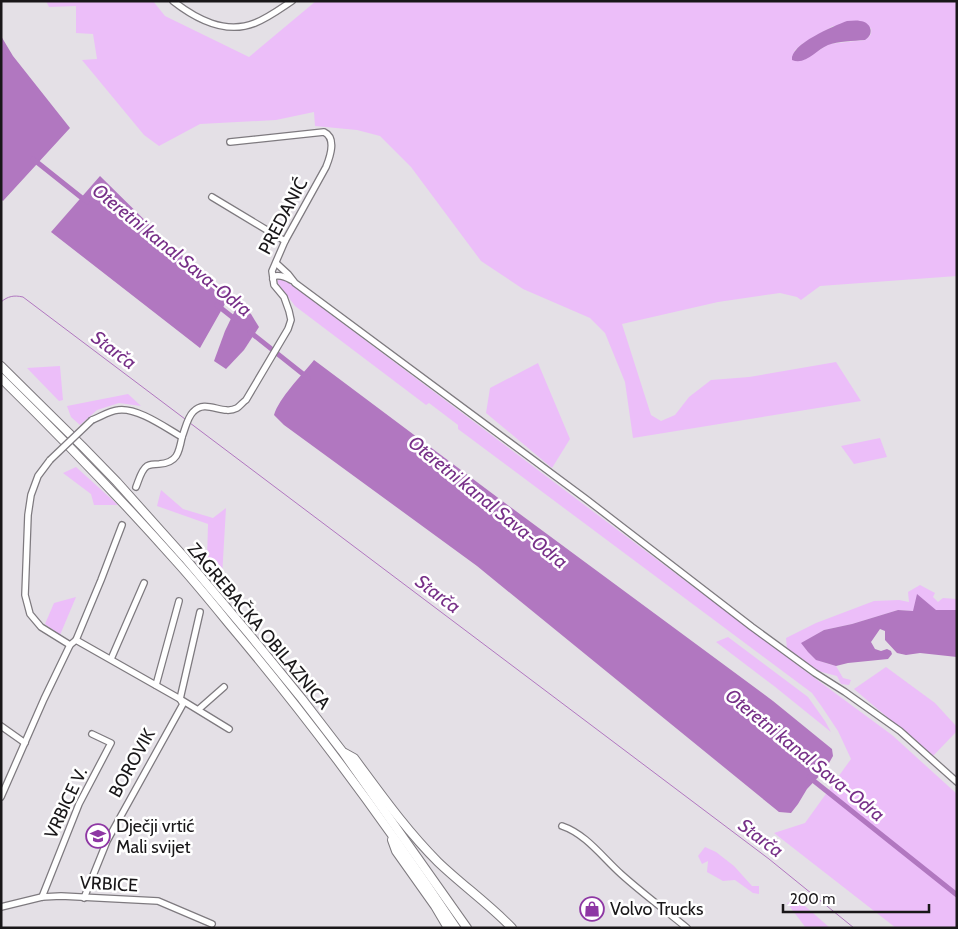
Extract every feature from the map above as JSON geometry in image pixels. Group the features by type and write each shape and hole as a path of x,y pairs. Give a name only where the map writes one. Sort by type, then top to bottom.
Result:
{"highway":[{"name":"ZAGREBAČKA OBILAZNICA","path":"1,366 83,447 185,558 277,667 342,752 467,928"},
{"name":"ZAGREBAČKA OBILAZNICA","path":"1,378 111,490 177,562 244,642 324,742 456,928"},
{"path":"342,752 354,758 402,822 438,862 512,928"},
{"path":"387,829 396,852 435,906 448,928"}],"street":[{"path":"173,1 186,12 200,19 227,27 254,24 292,1"},
{"name":"PREDANIĆ","path":"136,487 147,466 164,464 175,458 179,452 182,437 192,413 203,406 222,410 238,408 246,400 283,339 291,320 284,298 274,285 272,271 285,241 326,167 332,144 330,137 328,133 324,132 230,142"},
{"path":"212,197 285,241"},
{"path":"276,263 295,283"},
{"path":"273,279 275,276 286,277 295,283 815,674 845,692 900,731 957,782"},
{"path":"70,645 41,627 30,614 25,595 28,515 31,495 38,476 50,460 92,420 119,409 131,411 149,418 182,437"},
{"path":"1,797 44,699 70,645 76,640 102,580 122,525"},
{"path":"111,659 144,583"},
{"path":"156,685 179,601"},
{"path":"180,699 200,612"},
{"path":"76,640 229,729"},
{"path":"198,710 224,687"},
{"name":"BOROVIK","path":"84,898 107,840 183,704 180,699"},
{"path":"1,726 25,742"},
{"name":"VRBICE V.","path":"42,897 79,804 111,743 92,734"},
{"path":"562,826 584,839 621,874 687,928"},
{"name":"VRBICE","path":"1,907 42,897 61,896 158,901 212,924"}],"shaded area":[{"path":"46,1 153,1 165,16 249,57 316,1 957,1 957,276 820,286 801,300 797,297 780,293 718,302 622,324 651,415 661,421 675,415 689,397 711,380 749,377 836,362 861,401 633,438 625,382 605,333 590,318 523,289 481,261 411,167 380,136 357,130 315,126 314,112 276,120 200,124 159,146 144,135 82,60 97,59 93,34 76,33 76,6 49,7","holes":["833,26 871,28 870,35 865,40 829,44 818,51 794,51 802,44"]},
{"path":"279,278 285,280 892,735 957,794 957,928 896,928 774,833 805,823 851,759 838,731 812,693 458,429 458,425 429,403 426,405 295,306 277,282"},
{"path":"538,363 570,439 552,468 486,413 490,388"},
{"path":"60,366 63,400 59,401 27,368"},
{"path":"128,394 141,406 119,403 97,410 80,425 71,417 67,406"},
{"path":"880,438 887,457 854,464 841,446"},
{"path":"76,467 118,505 94,505 91,494 63,473"},
{"path":"161,490 183,509 213,518 226,508 222,577 207,560 208,524 157,506"},
{"path":"920,585 935,593 933,597 938,602 943,598 957,599 957,610 898,610 852,624 824,630 802,643 816,659 836,666 843,678 851,680 849,685 841,684 837,676 818,671 787,648 786,638 816,623 874,601 899,600 909,602 908,592"},
{"path":"76,597 60,635 45,624 54,603"},
{"path":"728,637 808,697 831,732 716,642"},
{"path":"886,667 935,703 957,727 957,731 933,756 854,689"},
{"path":"705,847 716,852 734,866 752,886 759,886 759,894 753,893 735,880 723,881 707,872 708,861 702,864 698,856"},
{"path":"798,900 830,928 806,928 787,903"}],"water":[{"path":"847,21 858,21 867,24 871,32 868,38 832,44 801,61 792,60 793,54 805,42 823,31"},
{"path":"1,36 13,56 70,128 3,201 1,199"},
{"path":"100,176 171,246 230,295 200,348 51,232"},
{"path":"238,304 251,314 259,327 244,350 226,369 214,361 225,331"},
{"path":"314,360 773,701 832,749 833,756 825,770 807,789 791,813 779,812 477,566 284,425 274,415 277,408"},
{"path":"917,594 936,610 957,610 957,657 920,653 906,655 897,653 885,640 885,631 880,629 871,642 875,649 891,651 892,654 888,659 836,666 816,660 801,643 824,630 852,624 898,610 913,611"}],"waterway":[{"name":"Oteretni kanal Sava-Odra","path":"33,159 87,202"},
{"name":"Starča","path":"1,302 11,296 23,297 185,419"},
{"name":"Oteretni kanal Sava-Odra","path":"217,305 236,320"},
{"name":"Oteretni kanal Sava-Odra","path":"250,332 308,378"},
{"name":"Starča","path":"190,423 769,859 854,928"},
{"name":"Oteretni kanal Sava-Odra","path":"809,777 957,895"}],"place":[{"name":"Dječji vrtić Mali svijet","path":"98,836"},
{"name":"Volvo Trucks","path":"592,909"}]}
